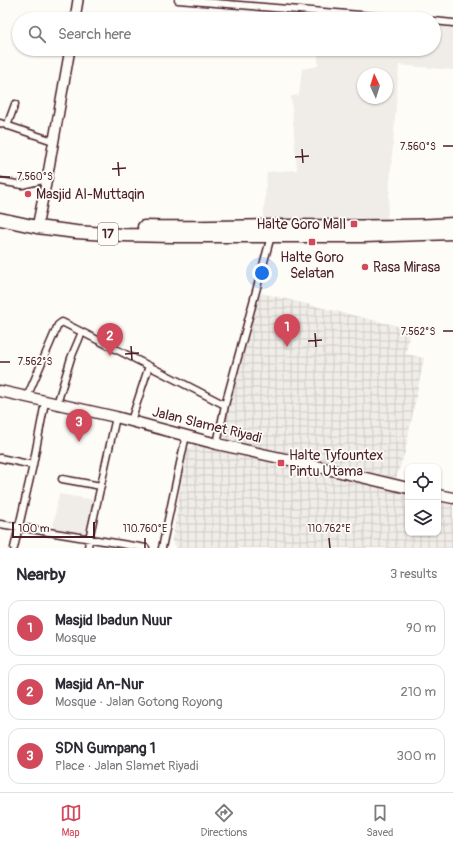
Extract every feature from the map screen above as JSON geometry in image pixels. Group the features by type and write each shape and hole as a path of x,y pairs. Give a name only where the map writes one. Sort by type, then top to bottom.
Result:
{"highway":[{"name":"17","path":"0,212 38,223"},
{"name":"17","path":"0,219 38,223 129,227 218,227 378,236 453,233"},
{"name":"17","path":"270,231 453,224"}],"main road":[{"name":"Jalan Slamet Riyadi","path":"0,391 116,417 217,444 405,487"},
{"path":"441,496 453,498"}],"street":[{"path":"76,12 78,0"},
{"path":"178,0 327,12"},
{"path":"441,22 453,23"},
{"path":"38,223 69,56"},
{"path":"7,126 15,104"},
{"path":"0,123 53,140"},
{"path":"0,181 22,185 47,179"},
{"path":"217,444 225,405 270,231"},
{"path":"27,397 58,324 64,322 225,405"},
{"path":"57,404 71,358 82,332"},
{"path":"131,421 150,366"},
{"path":"14,548 33,465 45,402"},
{"path":"88,548 116,417"},
{"path":"162,548 186,435"},
{"path":"0,458 33,465"},
{"path":"62,479 101,486"},
{"path":"0,524 146,548"}],"shaded area":[{"path":"441,25 453,26 453,70 399,65 387,222 263,224 267,172 297,170 291,96 299,95 302,69 318,66 318,56 441,56"},
{"path":"261,293 410,329 406,354 424,358 405,452 396,478 219,438 237,361"},
{"path":"195,444 405,493 405,536 441,536 441,503 453,505 453,548 177,548 172,541 187,449"},
{"path":"59,494 94,500 86,538 52,532"}],"place":[{"name":"Masjid Al-Muttaqin","path":"28,194"},
{"name":"Halte Goro Mall","path":"354,224"},
{"name":"Halte Goro Selatan","path":"312,242"},
{"name":"Rasa Mirasa","path":"365,267"},
{"name":"Masjid Ibadun Nuur","path":"287,347"},
{"name":"Masjid An-Nur","path":"110,356"},
{"name":"SDN Gumpang 1","path":"79,442"},
{"name":"Halte Tyfountex Pintu Utama","path":"281,463"}]}
